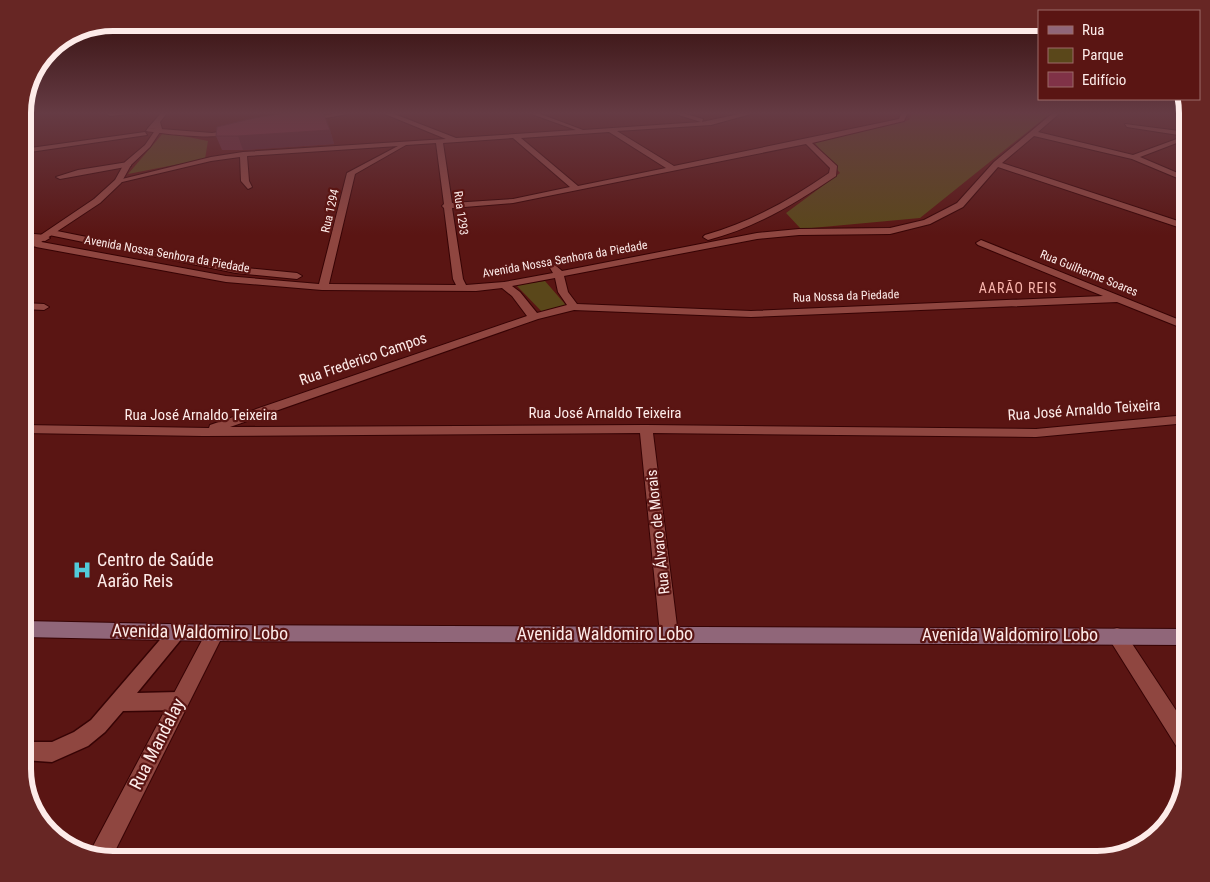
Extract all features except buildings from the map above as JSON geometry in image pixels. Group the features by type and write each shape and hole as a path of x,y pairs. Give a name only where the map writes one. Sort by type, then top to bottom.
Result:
{"main road":[{"name":"Avenida Waldomiro Lobo","path":"31,629 215,633 1179,637"}],"street":[{"path":"31,246 97,201 118,181 134,153"},
{"path":"118,181 200,153"},
{"path":"240,153 257,153"},
{"name":"Rua 1294","path":"324,283 352,173 389,153"},
{"name":"Rua 1293","path":"440,153 446,206 460,284"},
{"path":"535,153 576,188"},
{"path":"648,153 673,169"},
{"path":"446,206 513,200 752,153"},
{"name":"Avenida Nossa Senhora da Piedade","path":"44,238 226,279 324,283 504,285 557,271 709,237 767,216 780,217 832,174 834,168 819,153"},
{"name":"Avenida Nossa Senhora da Piedade","path":"460,284 504,276 557,271 741,239 799,232 890,232 927,222 960,205 1009,153"},
{"path":"1121,153 1134,156 1179,176"},
{"path":"1134,156 1142,153"},
{"path":"244,154 248,187"},
{"path":"60,177 78,172 128,164"},
{"path":"997,164 1179,224"},
{"path":"780,217 799,232"},
{"path":"31,237 44,238"},
{"name":"Avenida Nossa Senhora da Piedade","path":"44,238 324,283"},
{"name":"Rua Guilherme Soares","path":"981,243 1179,324"},
{"path":"557,271 563,292 574,306"},
{"path":"504,285 516,294 534,317"},
{"name":"Rua Nossa da Piedade","path":"534,317 574,306 751,314 1118,299"},
{"path":"31,306 44,307"},
{"name":"Rua Frederico Campos","path":"203,432 534,317"},
{"name":"Rua José Arnaldo Teixeira","path":"31,429 203,432 646,429 1036,432 1179,420"},
{"name":"Rua Álvaro de Morais","path":"646,429 669,634"},
{"name":"Rua Mandalay","path":"103,850 215,633"},
{"path":"1117,636 1179,731"}],"lane":[{"path":"31,751 52,752 82,739 98,726 177,632"},
{"path":"118,702 179,701"}],"green space":[{"path":"146,153 206,153 205,159 128,174"},
{"path":"823,153 1001,153 920,218 801,229 786,213 840,173"},
{"path":"545,281 571,311 545,315 516,285"}],"place":[{"name":"Centro de Saúde Aarão Reis","path":"82,570"}],"district":[{"name":"AARÃO REIS","path":"1018,288"}]}
